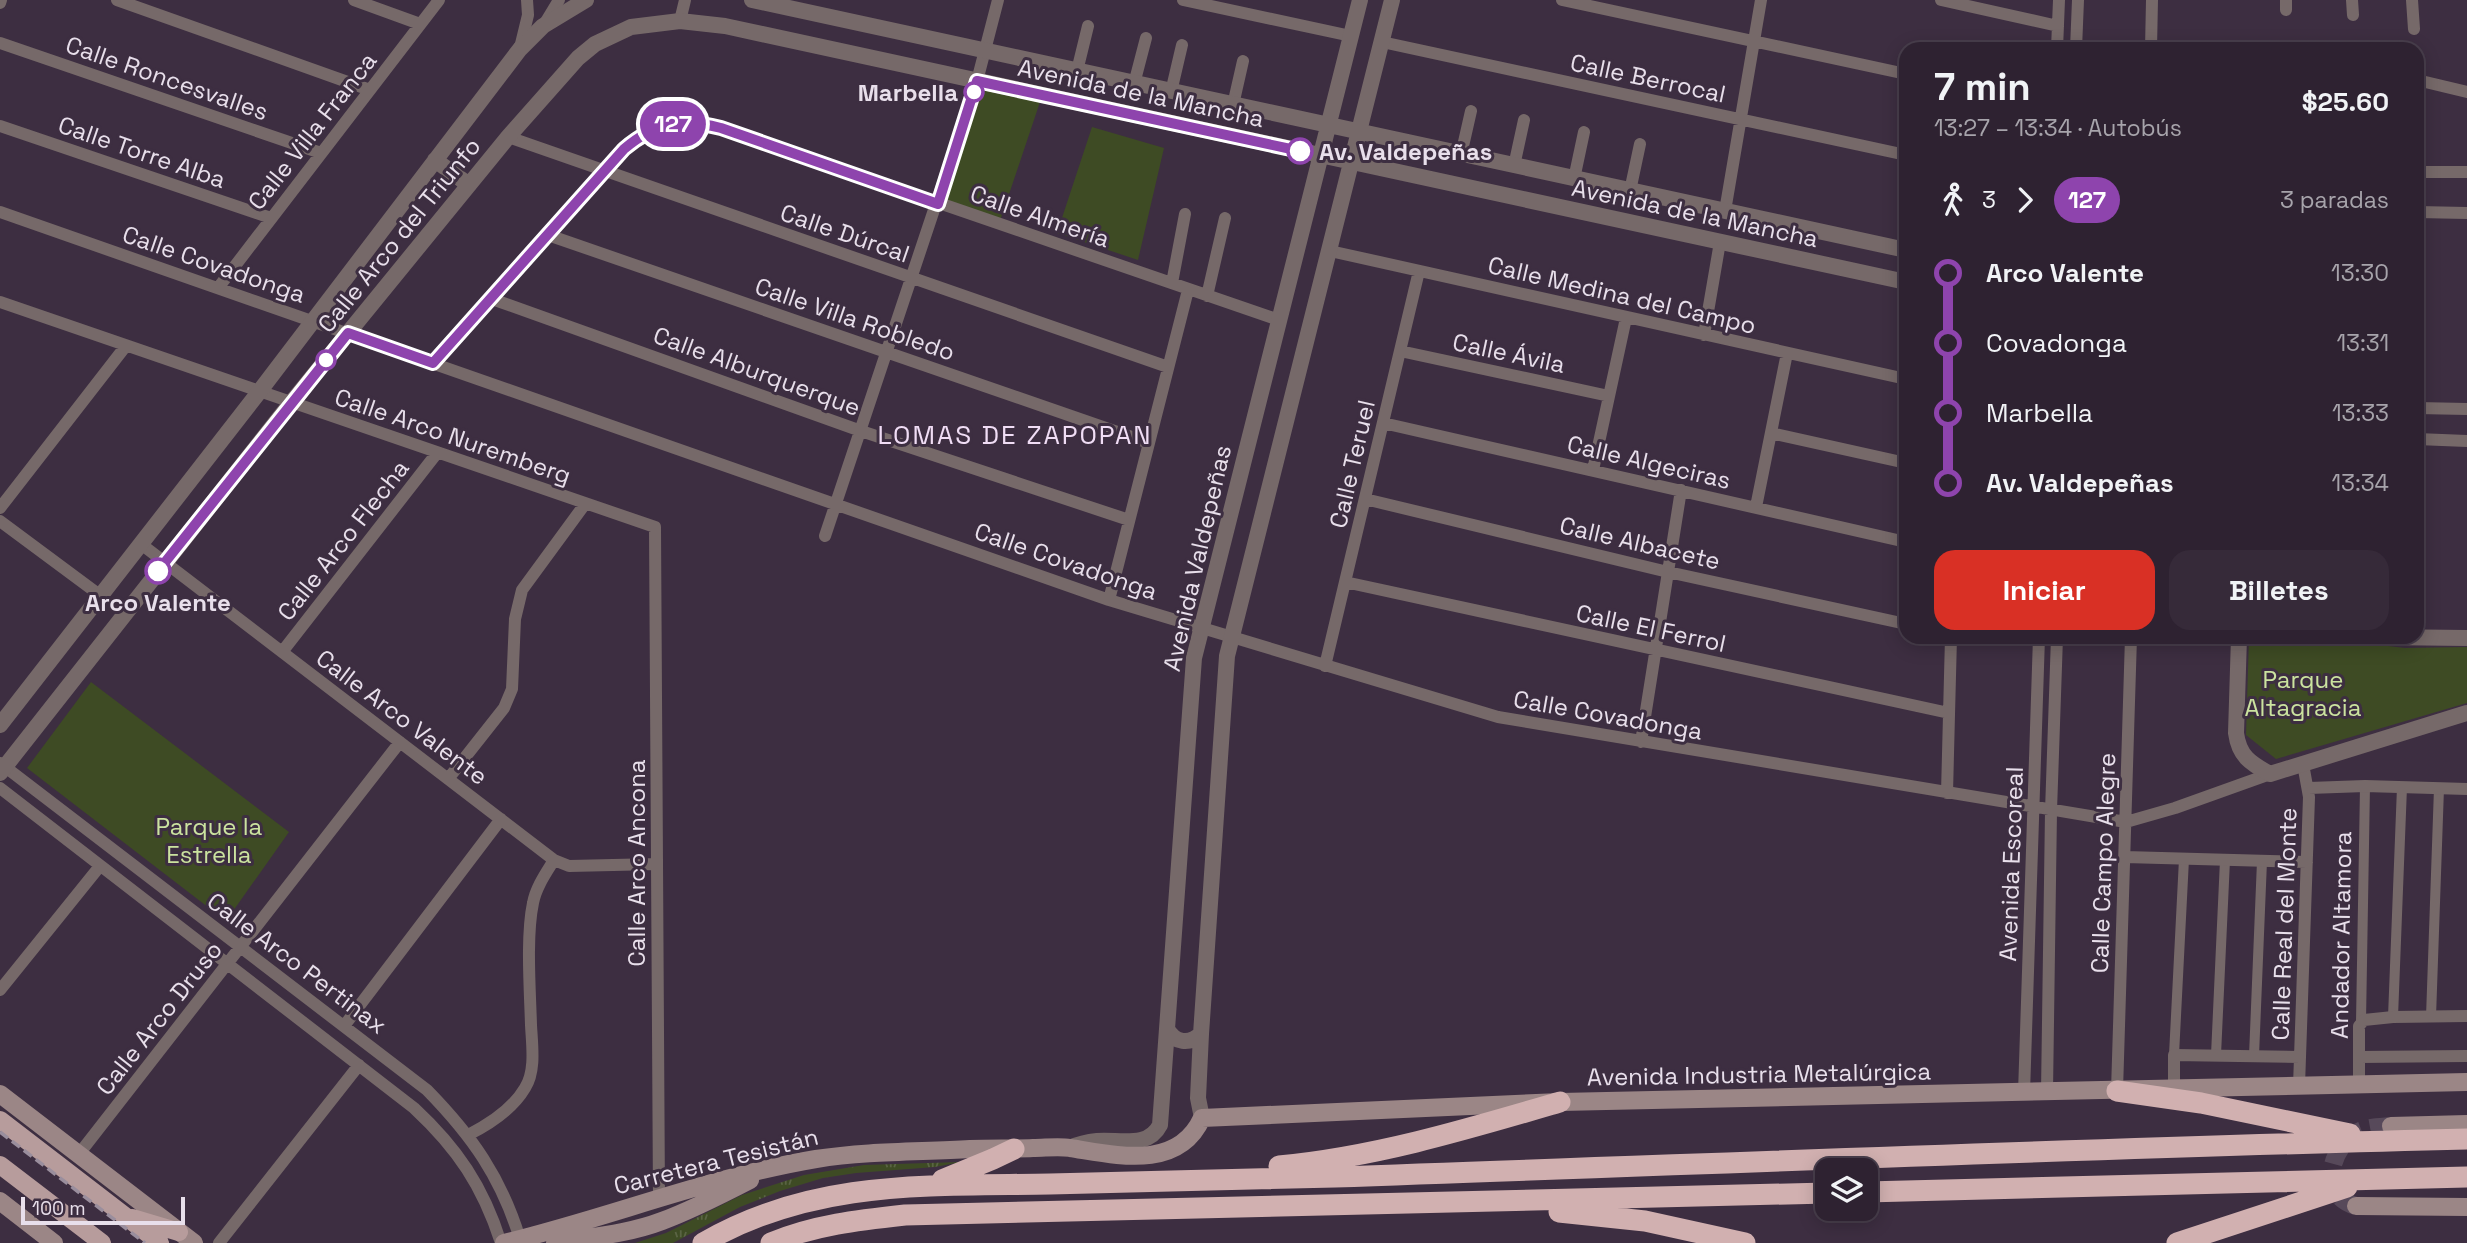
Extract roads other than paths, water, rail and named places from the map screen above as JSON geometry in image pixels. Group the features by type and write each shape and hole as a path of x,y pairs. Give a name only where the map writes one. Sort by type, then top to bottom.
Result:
{"highway":[{"path":"2117,1091 2387,1134"},
{"path":"1171,1181 1215,1172 1348,1157 1456,1132 1560,1102"},
{"path":"703,1243 733,1226 788,1207 858,1190 923,1186 1171,1181 2387,1134 2467,1139"},
{"path":"923,1186 984,1164 1014,1149"},
{"path":"1878,1192 2467,1177"},
{"path":"2177,1243 2372,1179"},
{"path":"771,1243 800,1231 855,1220 905,1215 1815,1193"},
{"path":"1259,1207 1588,1213 1645,1221 1745,1243"}],"main road":[{"name":"Avenida Industria Metalúrgica","path":"1202,1118 1560,1102 2467,1082"},
{"path":"0,1094 194,1243"},
{"path":"0,1104 39,1150"},
{"path":"1069,1147 1106,1154 1168,1152 1185,1143 1202,1118"},
{"path":"0,1120 160,1243"},
{"path":"2387,1134 2467,1124"},
{"name":"Carretera Tesistán","path":"508,1242 730,1178 775,1168 859,1154 1069,1147"},
{"path":"0,1165 102,1243"},
{"path":"555,1243 659,1222 695,1208 775,1168"},
{"path":"0,1201 54,1243"},
{"path":"2356,1206 2467,1207"},
{"path":"126,1217 179,1231"}],"street":[{"path":"117,0 370,90"},
{"path":"354,0 420,24"},
{"name":"Calle Villa Franca","path":"218,288 439,0"},
{"path":"520,49 528,15 527,0"},
{"path":"543,26 559,0"},
{"path":"543,26 586,0"},
{"path":"680,21 685,0"},
{"name":"Avenida de la Mancha","path":"752,0 1899,248"},
{"path":"825,537 938,204 986,51 998,0"},
{"path":"1183,0 1351,36"},
{"name":"Avenida Valdepeñas","path":"1069,1147 1093,1141 1145,1140 1155,1134 1161,1120 1191,691 1200,628 1360,0"},
{"name":"Avenida Valdepeñas","path":"1202,1118 1198,1098 1201,1034 1224,679 1231,637 1392,0"},
{"path":"1562,0 1899,72"},
{"path":"1725,211 1760,0"},
{"path":"1941,0 2058,26"},
{"path":"2057,42 2059,0"},
{"path":"2076,42 2078,0"},
{"path":"2151,42 2152,0"},
{"path":"2352,0 2353,15"},
{"path":"2412,0 2414,29"},
{"name":"Avenida de la Mancha","path":"612,35 631,27 680,21 725,26 1899,280"},
{"name":"Calle Arco del Triunfo","path":"0,724 259,392 520,49 543,26"},
{"path":"1077,71 1088,26"},
{"name":"Calle Arco del Triunfo","path":"2,767 291,403 508,137 578,58 612,35"},
{"path":"1134,84 1146,38"},
{"name":"Calle Roncesvalles","path":"0,43 321,153"},
{"name":"Calle Berrocal","path":"1382,43 1899,154"},
{"path":"1171,92 1182,45"},
{"path":"1233,105 1243,61"},
{"path":"2424,82 2467,92"},
{"path":"1461,155 1471,111"},
{"path":"1514,166 1524,120"},
{"name":"Calle Almería","path":"433,363 624,149 657,127 678,123 698,122 721,128 1279,320"},
{"name":"Calle Torre Alba","path":"0,127 271,218"},
{"path":"1574,179 1584,132"},
{"name":"Calle Dúrcal","path":"508,137 1168,367"},
{"path":"1630,191 1640,144"},
{"path":"435,160 469,185"},
{"path":"2424,172 2467,172"},
{"name":"Calle Covadonga","path":"0,212 1109,600 1498,717 2126,822 2175,808 2270,774"},
{"path":"2424,212 2467,213"},
{"path":"1172,283 1185,215"},
{"path":"1208,296 1225,218"},
{"name":"Calle Villa Robledo","path":"548,235 1149,443"},
{"path":"1704,335 1720,242"},
{"name":"Calle Medina del Campo","path":"1330,251 1899,378"},
{"name":"Calle Teruel","path":"1325,666 1419,271"},
{"path":"1109,600 1188,290"},
{"name":"Calle Alburquerque","path":"492,299 861,430 1129,520"},
{"name":"Calle Arco Nuremberg","path":"0,302 655,527"},
{"path":"1593,470 1626,318"},
{"path":"0,508 125,346"},
{"name":"Calle Ávila","path":"1400,351 1609,396"},
{"path":"1756,508 1787,354"},
{"path":"2424,408 2467,409"},
{"name":"Calle Algeciras","path":"1383,423 1899,539"},
{"path":"1771,433 1899,461"},
{"path":"2424,439 2467,440"},
{"name":"Calle Arco Flecha","path":"282,652 437,453"},
{"path":"1641,742 1681,491"},
{"name":"Calle Albacete","path":"1365,499 1668,572 1899,622"},
{"path":"448,779 505,708 512,689 516,619 522,590 585,504"},
{"path":"0,521 101,596"},
{"name":"Calle Arco Ancona","path":"655,527 659,1199"},
{"name":"Calle Arco Valente","path":"141,544 554,860 569,866 657,864"},
{"name":"Calle El Ferrol","path":"1345,582 1949,713"},
{"path":"2424,638 2467,638"},
{"path":"1947,793 1951,644"},
{"name":"Avenida Escoreal","path":"2024,1093 2039,644"},
{"name":"Avenida Escoreal","path":"2047,1092 2051,811 2057,644"},
{"name":"Calle Campo Alegre","path":"2117,1091 2131,644"},
{"path":"2239,644 2235,733 2237,747 2241,755 2270,774 2467,713"},
{"name":"Calle Arco Druso","path":"79,1154 400,742"},
{"name":"Calle Real del Monte","path":"2299,1086 2309,789 2302,764"},
{"name":"Calle Arco Pertinax","path":"2,767 427,1090 468,1135 488,1163 506,1199 508,1242"},
{"path":"2309,789 2365,786 2467,789"},
{"name":"Andador Altamora","path":"2359,1085 2365,786"},
{"path":"2393,1017 2402,787"},
{"name":"Calle Arco Pertinax","path":"0,788 414,1108 455,1151 470,1172 508,1242"},
{"path":"2431,1017 2439,788"},
{"path":"344,1026 501,819"},
{"path":"2124,857 2307,862"},
{"path":"2174,1089 2184,859"},
{"path":"468,1135 492,1123 527,1087 532,1062 533,901 540,882 554,860"},
{"path":"2216,1055 2225,860"},
{"path":"2254,1055 2262,861"},
{"path":"0,990 100,866"},
{"path":"2361,1021 2393,1017 2467,1016"},
{"path":"1167,1029 1173,1037 1183,1041 1193,1040 1201,1034"},
{"path":"2174,1055 2300,1057"},
{"path":"2359,1057 2467,1056"},
{"path":"219,1243 359,1065"}],"tunnel":[{"path":"2356,1206 2336,1192 2332,1182 2335,1160 2348,1139 2358,1132 2391,1126"}],"railway":[{"path":"0,1132 145,1243"}],"place":[{"name":"Marbella","path":"974,92"},
{"name":"Av. Valdepeñas","path":"1300,151"},
{"name":"Arco Valente","path":"158,571"}],"district":[{"name":"LOMAS DE ZAPOPAN","path":"1015,435"}],"park label":[{"name":"Parque Altagracia","path":"2303,693"},
{"name":"Parque la Estrella","path":"209,840"}]}
